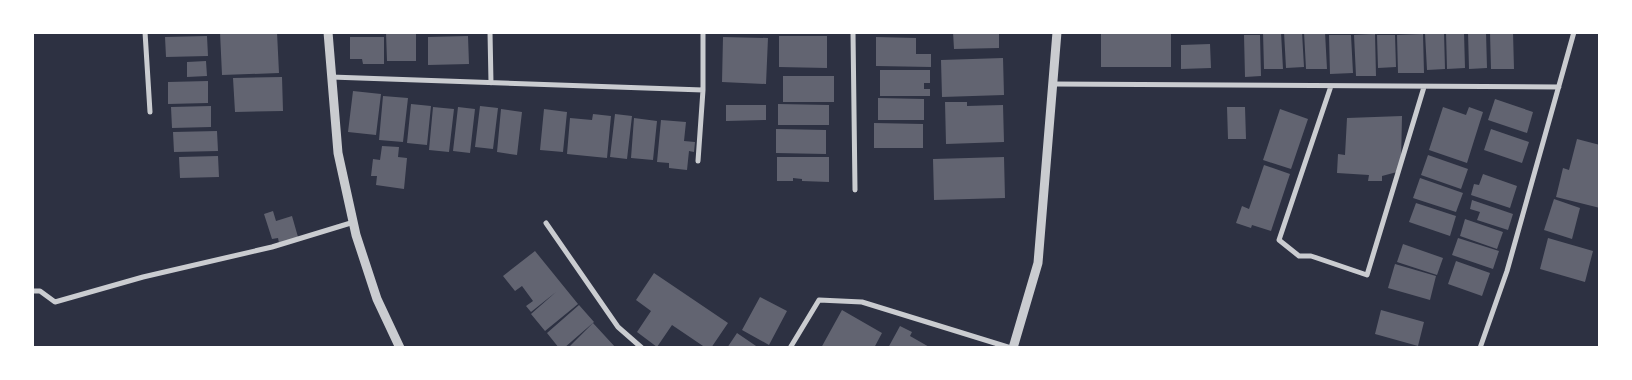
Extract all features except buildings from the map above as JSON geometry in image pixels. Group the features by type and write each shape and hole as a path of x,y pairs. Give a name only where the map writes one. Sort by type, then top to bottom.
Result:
{"street":[{"path":"145,32 150,112"},
{"path":"328,32 330,77 338,154 354,222 377,299 400,348"},
{"path":"490,32 491,83"},
{"path":"698,161 703,90 703,32"},
{"path":"853,32 855,190"},
{"path":"790,348 819,300 862,302 1012,348 1038,263 1057,32"},
{"path":"1480,348 1507,271 1574,32"},
{"path":"330,77 703,90"},
{"path":"1053,84 1559,87"},
{"path":"1331,86 1279,240 1299,256 1311,256 1367,275 1424,86"},
{"path":"33,290 48,295 55,302 143,277 272,247 354,222"},
{"path":"546,223 618,327 642,348"}]}
